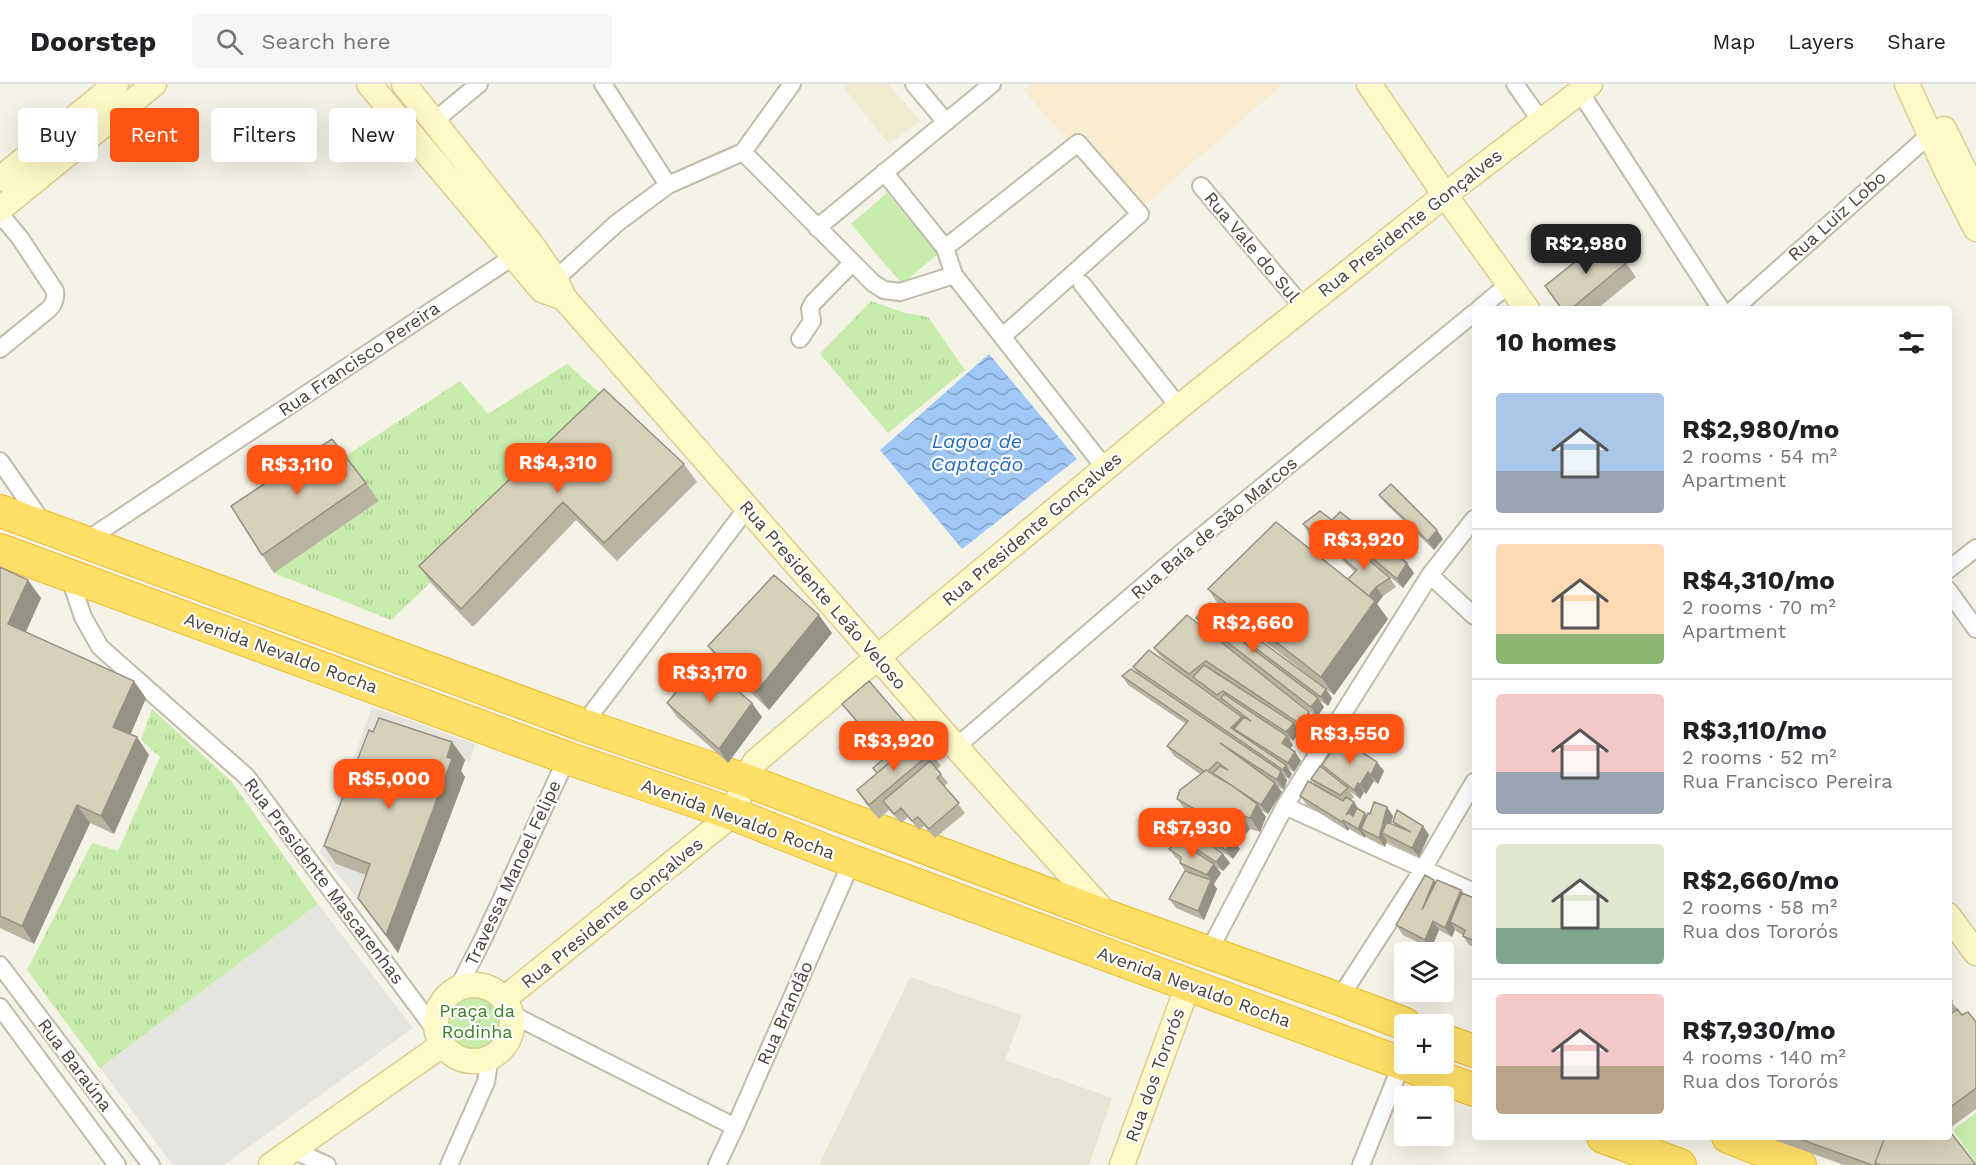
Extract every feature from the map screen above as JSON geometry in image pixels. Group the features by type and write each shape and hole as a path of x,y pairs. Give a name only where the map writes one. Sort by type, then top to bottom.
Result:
{"highway":[{"name":"Avenida Nevaldo Rocha","path":"0,511 583,724 745,780 1109,917 1394,1020"},
{"name":"Avenida Nevaldo Rocha","path":"0,550 567,758 733,814 852,861 1394,1060"},
{"path":"1454,1044 1472,1050"},
{"name":"Avenida Nevaldo Rocha","path":"1431,1074 1472,1089"},
{"path":"1610,1140 1659,1162"},
{"path":"1737,1140 1800,1165"}],"street":[{"path":"0,178 117,84"},
{"path":"0,349 49,309 56,296 20,238 0,212 154,84"},
{"name":"Rua Presidente Leão Veloso","path":"369,84 514,256 554,289 956,747 1109,917"},
{"name":"Rua Presidente Leão Veloso","path":"404,84 532,245 554,289"},
{"path":"434,120 479,84"},
{"path":"603,84 668,185"},
{"path":"554,289 617,224 668,185 743,152 792,84"},
{"path":"914,84 945,121"},
{"path":"818,228 992,84"},
{"path":"1369,84 1525,306"},
{"path":"1515,84 1541,121"},
{"path":"1907,84 1976,194"},
{"path":"1925,84 1935,129 1976,229"},
{"path":"1585,88 1719,306"},
{"name":"Rua Presidente Gonçalves","path":"508,1006 733,814 745,780 755,762 878,657 1303,307 1585,88"},
{"name":"Rua Luiz Lobo","path":"1743,306 1935,129"},
{"path":"945,248 1078,142 1140,214 1003,336"},
{"path":"743,152 852,263 879,287 892,292 909,290 954,274"},
{"path":"884,172 945,248 954,274 1105,468"},
{"name":"Rua Vale do Sul","path":"1201,186 1303,307"},
{"name":"Rua Francisco Pereira","path":"84,542 514,256"},
{"path":"800,339 812,321 810,309 813,303 852,263"},
{"path":"1483,306 1509,284"},
{"path":"1082,285 1179,407"},
{"name":"Rua Baía de São Marcos","path":"956,747 1180,554 1472,315"},
{"path":"0,461 47,528"},
{"path":"583,724 747,508"},
{"path":"1208,953 1285,806 1430,576 1472,522"},
{"path":"1952,567 1976,548"},
{"name":"Rua Presidente Mascarenhas","path":"69,576 83,617 100,647 247,777 439,1038"},
{"path":"1430,576 1472,614"},
{"path":"1952,596 1976,629"},
{"name":"Travessa Manoel Felipe","path":"458,988 567,758"},
{"path":"1339,999 1472,790"},
{"path":"1285,806 1472,891"},
{"name":"Rua Brandâo","path":"717,1165 852,861"},
{"path":"1952,920 1976,953"},
{"name":"Rua Baraúna","path":"0,964 151,1165"},
{"path":"508,1006 512,1024 506,1044 490,1058 469,1061 459,1058 439,1038 436,1018 447,996 458,988 470,985 483,986 495,991 508,1006 735,1127"},
{"name":"Rua dos Tororós","path":"1122,1165 1188,985"},
{"name":"Rua Baraúna","path":"0,1007 117,1165"},
{"path":"271,1165 439,1038"},
{"path":"449,1165 486,1082 490,1058"},
{"path":"1361,1165 1398,1074"},
{"path":"293,1150 327,1165"}],"shaded area":[{"path":"849,84 888,84 920,121 889,144 844,88"},
{"path":"1030,84 1283,84 1135,213 1023,90"},
{"path":"372,707 475,744 470,761 465,760 336,864 382,881 371,916 320,852"},
{"path":"318,904 413,1028 224,1165 173,1165 100,1068"},
{"path":"910,977 1022,1015 1005,1060 1112,1098 1089,1165 819,1165"}],"green space":[{"path":"887,193 938,254 902,284 851,224"},
{"path":"871,301 905,313 928,317 965,370 888,433 820,354"},
{"path":"567,364 616,407 391,620 274,573 379,501 344,457 460,381 488,414"},
{"path":"152,709 231,781 318,904 100,1068 27,970 92,843 118,851 160,757 141,740"},
{"name":"Praça da Rodinha","path":"471,993 483,993 493,997 501,1005 505,1021 501,1037 493,1045 483,1049 471,1049 461,1045 453,1037 449,1027 449,1015 453,1005 461,997"},
{"path":"1976,1113 1976,1163 1953,1130"}],"water":[{"name":"Lagoa de Captação","path":"989,354 1077,459 962,549 880,450"}],"building":[{"path":"1606,237 1626,263 1575,306 1560,306 1545,286"},
{"path":"604,389 684,464 604,543 563,502 461,609 419,566"},
{"path":"332,439 366,483 262,555 231,506"},
{"path":"1391,484 1437,530 1428,541 1379,495"},
{"path":"1320,511 1332,520 1340,512 1407,563 1397,579 1345,535 1331,547 1303,524"},
{"path":"1276,522 1375,601 1321,677 1208,589"},
{"path":"1350,544 1390,578 1376,587 1369,596 1348,579 1357,570 1339,555"},
{"path":"0,567 28,580 8,624 134,681 113,727 137,737 101,816 77,805 22,926 0,916"},
{"path":"774,575 819,615 756,692 708,646"},
{"path":"1210,603 1226,617 1219,624 1318,698 1311,707 1196,618"},
{"path":"1187,615 1309,712 1300,724 1206,661 1189,674 1154,648"},
{"path":"1232,620 1326,689 1321,697 1223,624"},
{"path":"1149,650 1242,717 1231,728 1286,765 1283,770 1133,667"},
{"path":"703,661 752,703 719,749 667,703"},
{"path":"1204,665 1294,723 1286,732 1223,691 1217,695 1193,677"},
{"path":"1131,669 1281,771 1277,780 1220,743 1275,783 1261,805 1213,773 1220,766 1228,770 1217,762 1208,771 1204,771 1167,746 1188,721 1122,676"},
{"path":"869,681 918,738 877,773 873,768 887,756 842,704"},
{"path":"1224,694 1287,736 1282,743 1295,752 1288,763 1234,729 1244,717 1251,721 1221,698"},
{"path":"379,718 452,742 447,757 452,759 386,935 358,898 370,864 324,846 369,730 373,732"},
{"path":"1330,729 1340,736 1337,742 1326,737"},
{"path":"919,738 931,753 869,805 857,790"},
{"path":"1345,741 1377,762 1371,775 1368,772 1354,790 1322,765 1334,748 1339,751"},
{"path":"930,761 941,774 937,778 959,803 929,829 918,817 912,821 901,808 894,814 883,801"},
{"path":"1320,766 1348,788 1340,795 1311,779"},
{"path":"1206,770 1257,804 1250,818 1241,815 1229,829 1177,799 1180,790"},
{"path":"1308,781 1343,801 1346,797 1354,802 1346,815 1349,813 1353,816 1357,808 1365,813 1358,829 1343,820 1342,822 1300,796"},
{"path":"1374,802 1387,807 1379,838 1361,829"},
{"path":"1397,810 1423,826 1412,848 1382,833 1387,822 1411,832 1393,822"},
{"path":"1188,812 1233,839 1226,850 1184,822"},
{"path":"1188,828 1223,854 1216,862 1180,838"},
{"path":"1178,841 1214,864 1207,875 1180,863 1181,857 1169,849"},
{"path":"1185,871 1211,880 1198,911 1169,899"},
{"path":"1425,875 1434,880 1422,910 1437,880 1461,890 1445,928 1433,921 1425,940 1396,925"},
{"path":"1462,893 1472,897 1472,940 1463,936 1465,930 1450,922"},
{"path":"1957,1009 1962,1015 1968,1012 1976,1022 1976,1088 1952,1106 1952,1013"},
{"path":"1952,1134 1976,1165 1881,1165 1875,1163 1884,1140 1952,1140"},
{"path":"1802,1140 1884,1140 1876,1165"}]}
